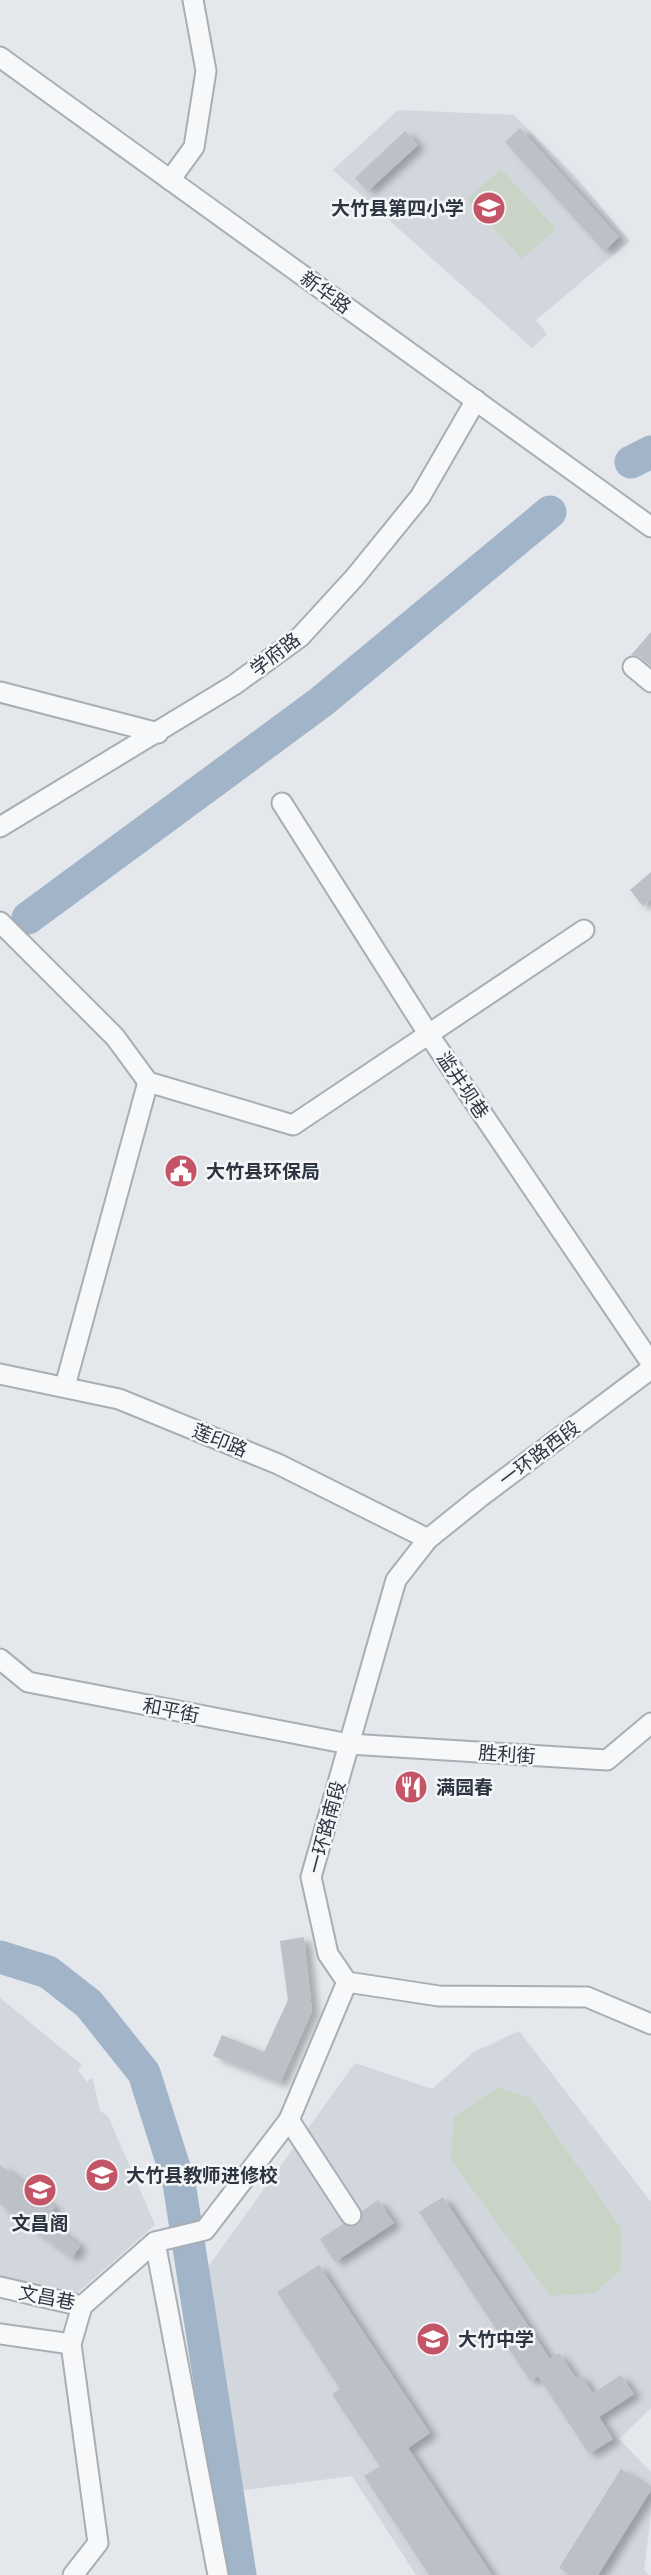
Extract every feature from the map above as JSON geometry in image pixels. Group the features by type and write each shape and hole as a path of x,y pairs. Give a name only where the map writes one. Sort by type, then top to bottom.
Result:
{"street":[{"path":"170,180 194,147 206,71 195,1"},
{"name":"新华路","path":"0,57 651,527"},
{"name":"学府路","path":"0,827 234,685 300,637 355,577 420,497 475,400"},
{"path":"633,667 651,682"},
{"path":"0,692 158,733"},
{"name":"滥井坝巷","path":"282,803 429,1035 651,1363"},
{"path":"0,922 115,1037 149,1082 293,1125 584,930"},
{"path":"65,1387 149,1082"},
{"name":"一环路西段","path":"428,1539 651,1369"},
{"name":"莲印路","path":"0,1374 118,1399 278,1464 428,1539"},
{"name":"一环路南段","path":"347,1982 328,1954 311,1877 396,1580 428,1539"},
{"name":"和平街","path":"0,1659 27,1682 349,1744"},
{"name":"胜利街","path":"349,1744 607,1760 651,1723"},
{"path":"218,2575 155,2242 205,2230 289,2120 347,1982 439,1996 587,1997 651,2024"},
{"path":"289,2120 351,2216"},
{"name":"文昌巷","path":"0,2287 82,2306 155,2242"},
{"path":"73,2575 98,2543 71,2344 82,2306"},
{"path":"0,2334 71,2344"}],"shaded area":[{"name":"大竹县第四小学","path":"398,110 514,115 575,176 630,241 536,320 547,334 532,348 333,170"},
{"path":"0,1998 82,2065 78,2070 87,2082 91,2078 93,2080 100,2111 108,2116 155,2225 76,2294 0,2277"},
{"name":"大竹中学","path":"519,2031 651,2202 651,2408 619,2439 651,2472 651,2514 644,2570 649,2575 416,2575 352,2476 236,2491 205,2271 355,2063 432,2089 474,2052"}],"green space":[{"path":"501,169 556,229 522,259 467,199"},
{"path":"498,2087 530,2098 621,2228 621,2269 595,2293 550,2296 451,2160 454,2117"}],"building":[{"path":"520,128 619,237 604,251 505,142"},
{"path":"405,131 418,145 368,191 355,178"},
{"path":"651,632 651,666 640,657 631,655"},
{"path":"651,872 651,899 643,906 630,890"},
{"path":"304,1937 312,2011 280,2083 213,2056 222,2035 264,2052 288,2000 280,1941"},
{"path":"0,2165 55,2207 46,2220 80,2246 72,2258 0,2204"},
{"path":"443,2197 550,2359 559,2353 576,2378 580,2375 593,2393 621,2375 634,2394 599,2417 613,2439 589,2454 538,2376 530,2381 419,2212"},
{"path":"378,2200 394,2223 335,2262 320,2239 343,2224 351,2227 358,2225 362,2220 362,2211"},
{"path":"319,2265 430,2433 408,2448 492,2575 429,2575 364,2476 380,2466 332,2394 340,2389 277,2292"},
{"path":"621,2469 651,2490 598,2575 570,2575 559,2568"}],"waterway":[{"path":"631,462 651,452"},
{"path":"28,918 321,702 550,512"},
{"path":"0,1957 48,1972 89,2004 144,2073 179,2183 240,2575"}],"place":[{"name":"大竹县第四小学","path":"489,208"},
{"name":"大竹县环保局","path":"181,1171"},
{"name":"满园春","path":"411,1787"},
{"name":"大竹县教师进修校","path":"102,2175"},
{"name":"文昌阁","path":"40,2190"},
{"name":"大竹中学","path":"433,2339"}]}
